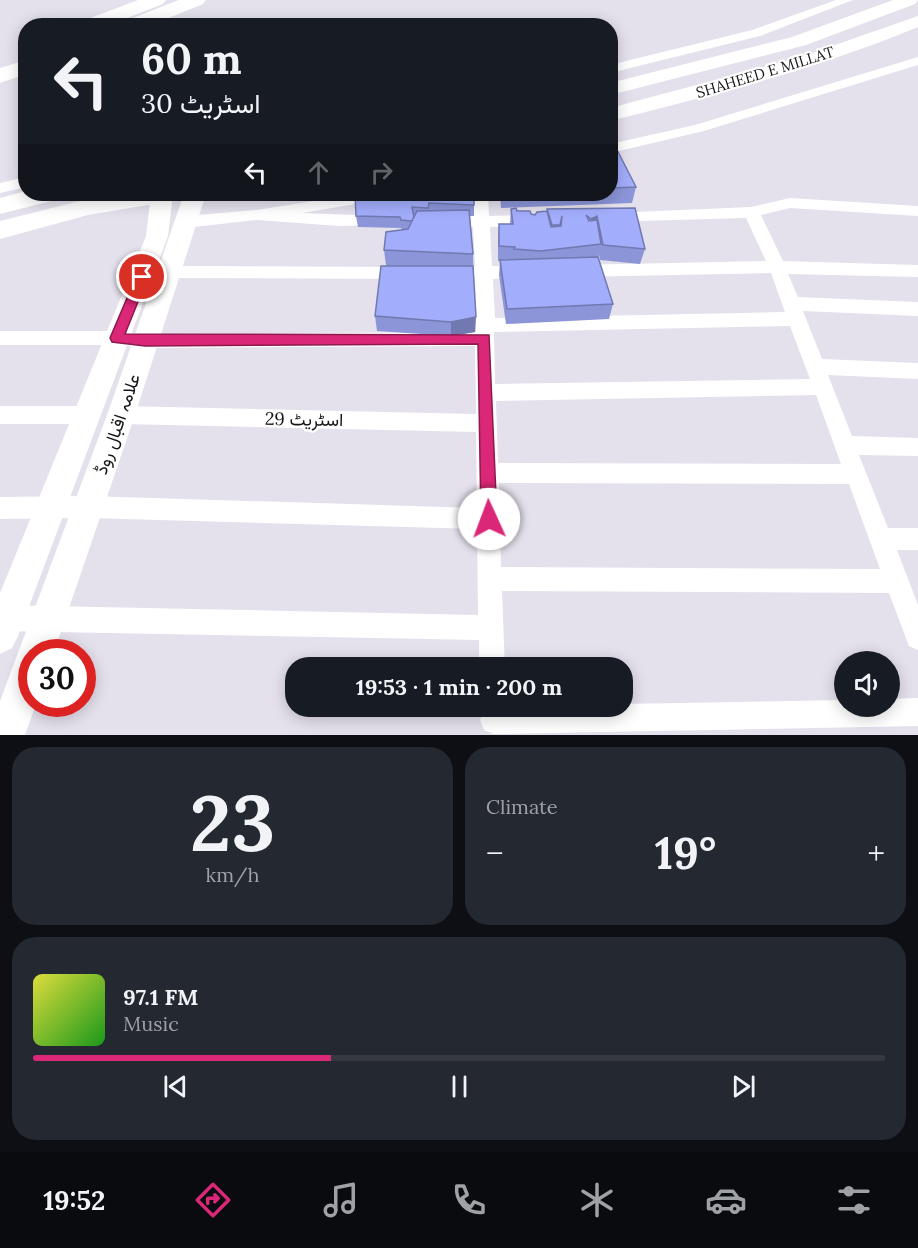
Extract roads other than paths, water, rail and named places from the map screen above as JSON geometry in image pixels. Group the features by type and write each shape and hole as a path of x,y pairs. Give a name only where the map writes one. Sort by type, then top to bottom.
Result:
{"highway":[{"path":"108,18 156,0"},
{"path":"150,18 196,0"},
{"path":"0,58 18,51"},
{"path":"0,76 18,69"}],"main road":[{"name":"SHAHEED E MILLAT","path":"618,87 799,41 909,0"},
{"name":"SHAHEED E MILLAT","path":"618,113 744,80 886,35 918,21"},
{"path":"0,206 19,201"},
{"path":"0,230 88,207 123,201"}],"street":[{"path":"618,67 756,33 847,0"},
{"path":"618,147 699,128 918,61"},
{"path":"0,188 18,184"},
{"name":"علامہ اقبال روڈ","path":"41,639 170,272 174,231 166,201"},
{"name":"علامہ اقبال روڈ","path":"3,624 117,338 191,201"},
{"path":"174,231 342,201"},
{"path":"480,201 492,657"},
{"path":"599,218 751,213 789,203 918,211"},
{"path":"751,213 777,267 918,637"},
{"path":"257,215 339,221 398,222"},
{"path":"434,222 552,220"},
{"path":"170,272 482,273 777,267 918,271"},
{"path":"0,338 117,338 145,341 485,332 794,312 918,309"},
{"path":"815,367 918,370"},
{"path":"485,393 823,387"},
{"path":"0,416 86,414"},
{"name":"اسٹریٹ 29","path":"121,415 486,423"},
{"path":"845,445 918,447"},
{"path":"487,473 856,474"},
{"path":"0,508 88,507 489,519"},
{"path":"881,538 918,539"},
{"path":"490,579 897,581"},
{"path":"3,624 48,621 491,628"},
{"path":"6,735 18,703"},
{"path":"494,720 918,712"}]}
